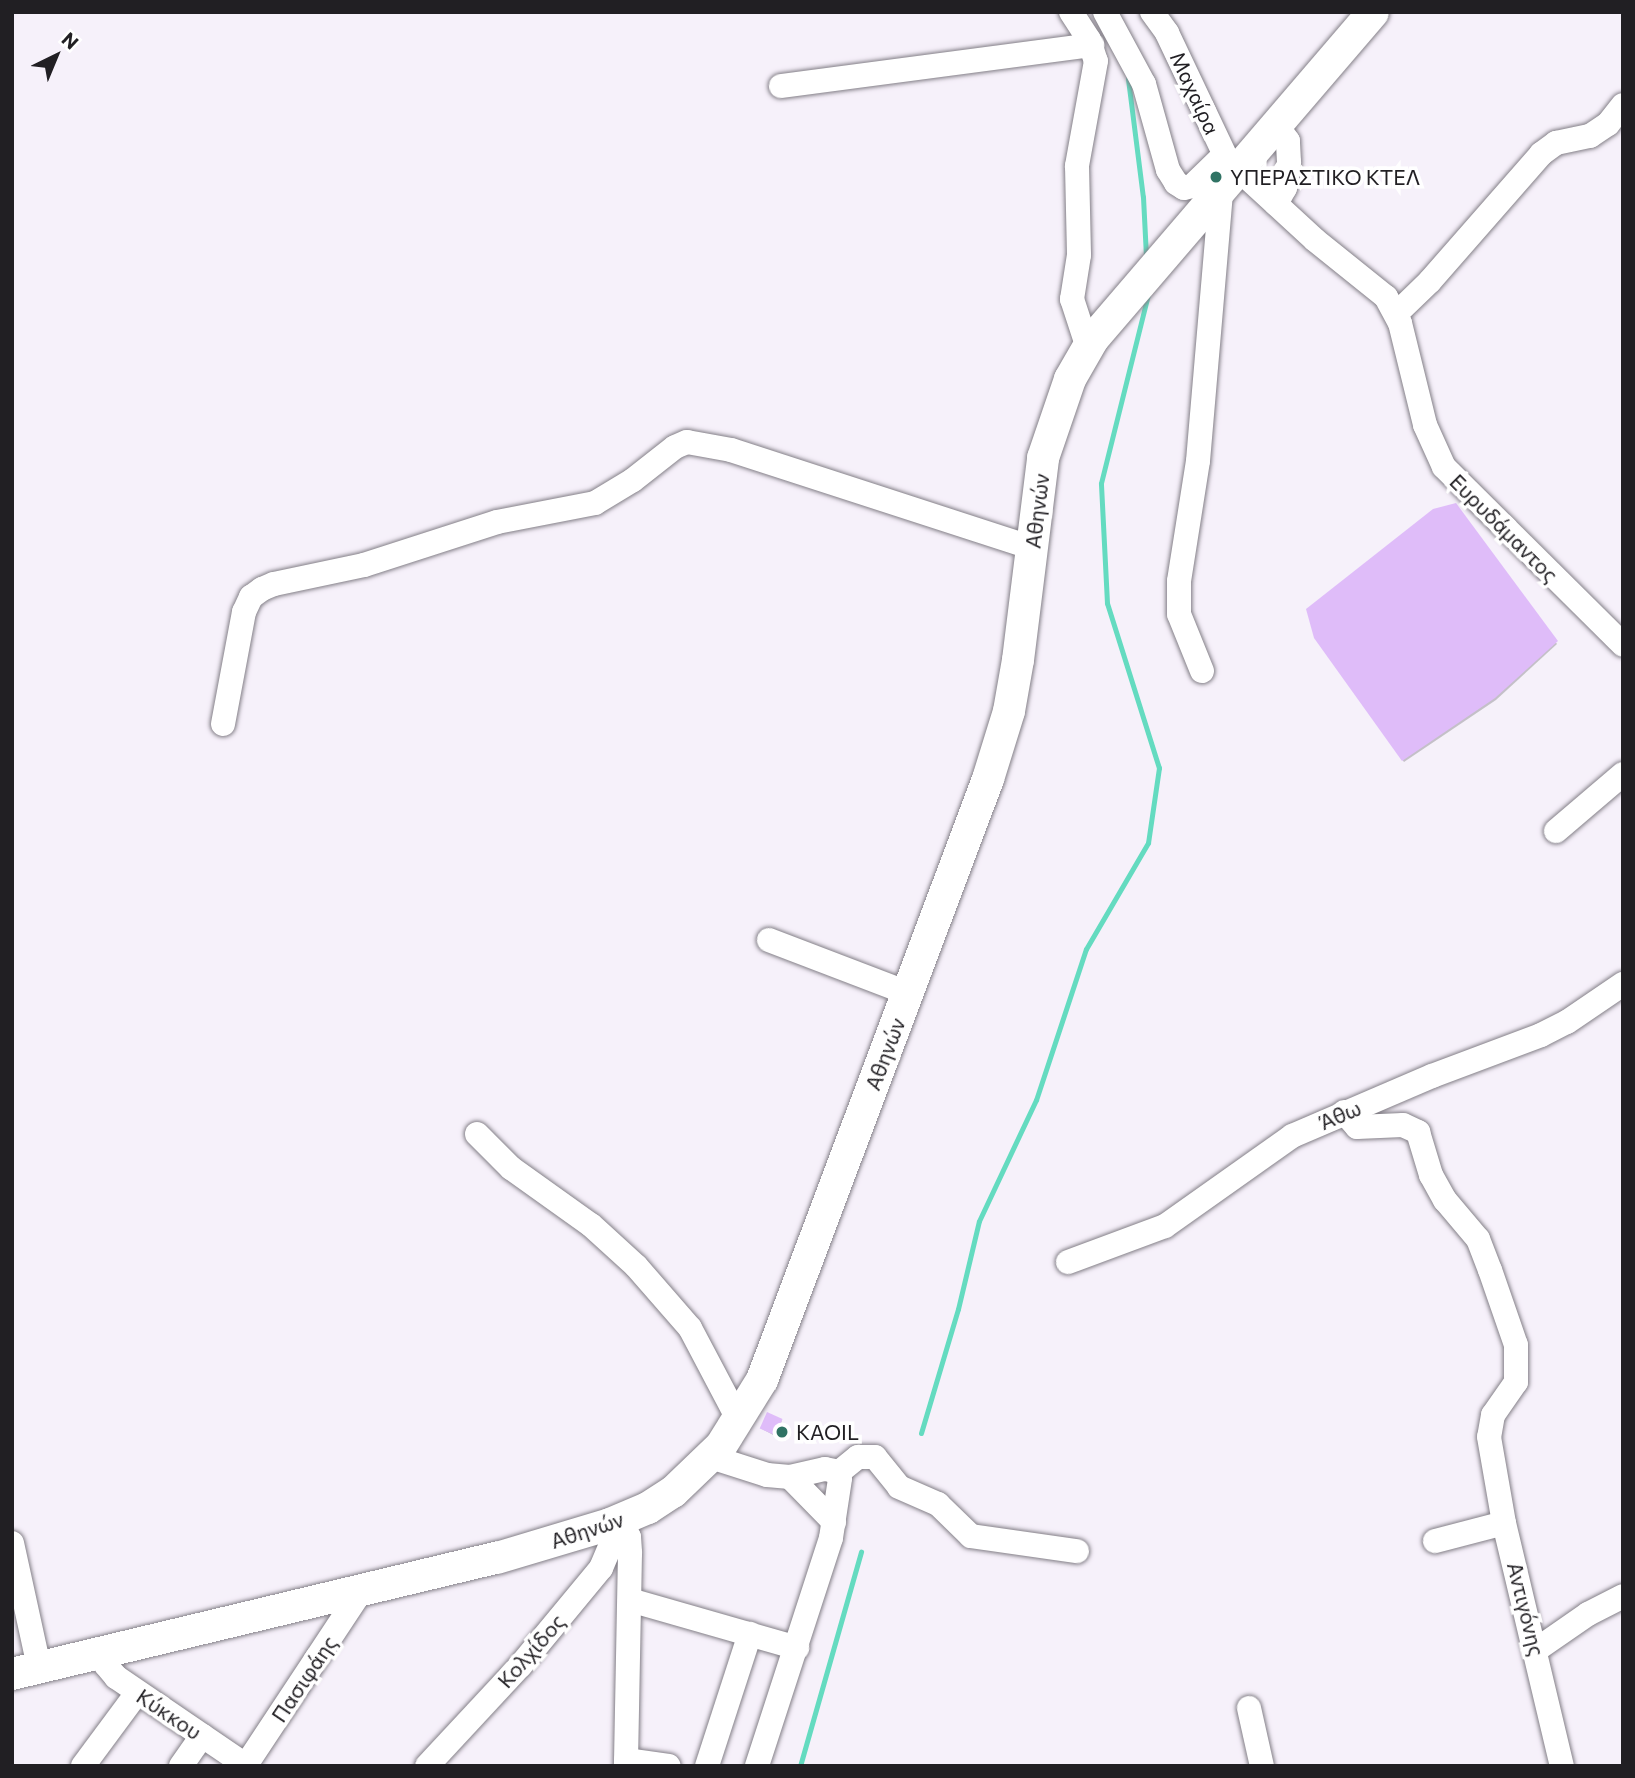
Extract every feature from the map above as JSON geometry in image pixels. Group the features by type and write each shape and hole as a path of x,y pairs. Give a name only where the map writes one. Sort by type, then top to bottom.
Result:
{"main road":[{"name":"Αθηνών","path":"26,1670 497,1558 616,1522 648,1508 673,1492 711,1457 739,1421 762,1380 976,813 1009,711 1020,648 1045,450 1070,379 1090,344 1190,226 1230,173 1277,126 1373,12"}],"street":[{"path":"1071,12 1091,45 1096,66 1077,166 1079,256 1072,299 1090,344"},
{"path":"1105,12 1143,83 1168,170 1176,183 1184,188 1230,173 1198,461 1179,581 1179,614 1202,671"},
{"name":"Μαχαίρα","path":"1152,12 1167,33 1193,85 1230,173"},
{"path":"781,86 1091,45"},
{"path":"1396,314 1430,281 1541,154 1556,143 1590,136 1608,124 1623,105"},
{"path":"1276,204 1286,188 1289,162 1286,137 1277,126"},
{"name":"Ευρυδάμαντος","path":"1230,173 1276,204 1315,240 1371,282 1386,297 1396,314 1425,425 1444,467 1623,645"},
{"path":"223,724 244,612 251,597 262,589 274,584 364,565 497,522 583,507 617,491 668,452 687,442 741,454 1032,548"},
{"path":"1556,831 1623,774"},
{"path":"769,940 908,992"},
{"name":"Άθω","path":"1068,1262 1165,1226 1274,1146 1345,1112 1541,1035 1623,984"},
{"name":"Αντιγόνης","path":"1345,1112 1357,1127 1403,1125 1418,1132 1431,1175 1445,1200 1478,1239 1516,1345 1516,1382 1493,1415 1489,1437 1504,1522 1562,1766"},
{"path":"477,1134 511,1168 591,1225 636,1266 690,1328 739,1421"},
{"path":"711,1457 757,1473 790,1477 825,1469 838,1473"},
{"path":"838,1473 858,1457 875,1457 900,1487 938,1504 971,1536 1077,1551"},
{"path":"757,1766 797,1648 834,1522 840,1489 838,1473"},
{"path":"790,1477 834,1522"},
{"path":"616,1522 630,1544 626,1763 669,1766"},
{"name":"Κολχίδος","path":"427,1766 520,1666 601,1568 611,1545 616,1522"},
{"path":"1435,1541 1504,1522"},
{"path":"12,1543 26,1670"},
{"name":"Πασιφάης","path":"246,1765 361,1591"},
{"path":"1536,1650 1588,1614 1623,1596"},
{"path":"630,1600 797,1648"},
{"path":"707,1766 750,1634"},
{"name":"Κύκκου","path":"104,1651 109,1670 137,1693 246,1765"},
{"path":"83,1766 137,1693"},
{"path":"1249,1708 1262,1766"},
{"path":"181,1766 202,1736"}],"building":[{"path":"1456,503 1558,641 1495,698 1402,761 1314,638 1306,609 1433,509"},
{"path":"767,1412 783,1419 775,1435 760,1428"}],"waterway":[{"path":"1128,79 1143,197 1146,257"},
{"path":"921,1433 958,1309 979,1221 1036,1100 1086,949 1148,843 1159,768 1107,603 1101,483 1148,295"},
{"path":"800,1766 861,1552"}],"place":[{"name":"ΥΠΕΡΑΣΤΙΚΟ ΚΤΕΛ","path":"1216,177"},
{"name":"KAOIL","path":"782,1432"}]}
